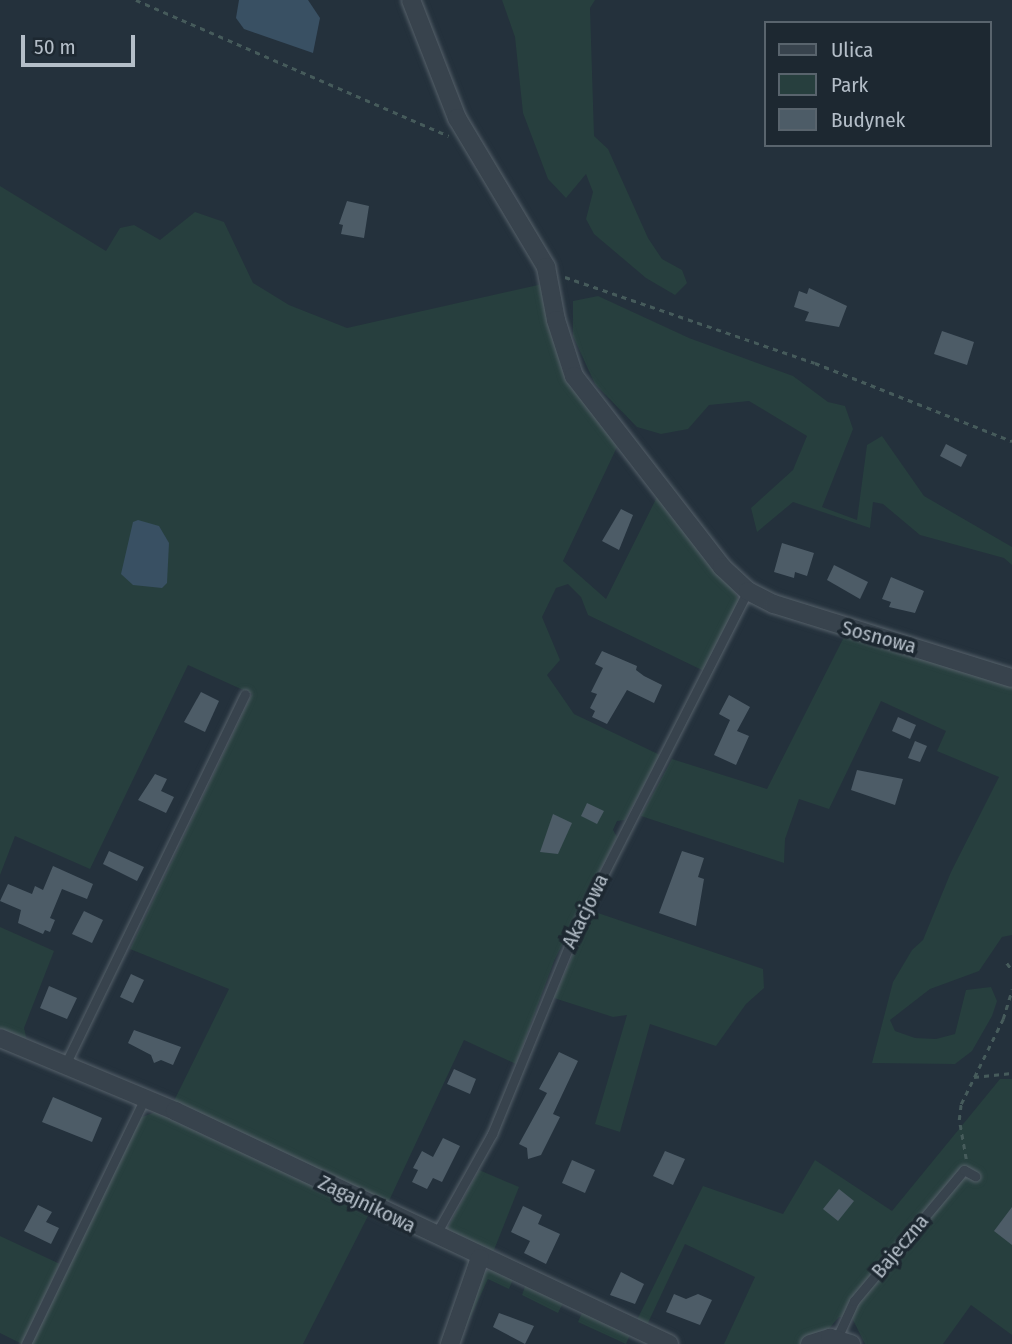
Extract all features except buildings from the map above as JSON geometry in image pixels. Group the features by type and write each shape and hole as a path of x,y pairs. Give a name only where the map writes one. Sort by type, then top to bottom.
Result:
{"street":[{"path":"411,0 457,118 546,267"},
{"name":"Sosnowa","path":"546,267 556,320 575,376 722,567 748,591 808,617 1012,678"},
{"name":"Zagajnikowa","path":"0,1038 145,1098 669,1344"},
{"path":"450,1344 481,1258"},
{"path":"810,1344 844,1341"}],"lane":[{"name":"Akacjowa","path":"435,1236 498,1123 578,924 748,591"},
{"path":"65,1065 245,694"},
{"path":"26,1344 145,1098"},
{"path":"965,1170 975,1176"},
{"name":"Bajeczna","path":"844,1341 854,1301 965,1170"}],"path":[{"path":"136,0 451,137"},
{"path":"546,267 574,282 816,363 1012,441"},
{"path":"1007,963 1012,970"},
{"path":"965,1170 959,1120 973,1077 1003,1019 1012,989"},
{"path":"973,1077 1012,1073"}],"green space":[{"path":"502,0 595,0 590,8 594,136 608,149 648,238 662,259 682,270 687,283 675,295 646,278 594,234 586,219 593,192 586,174 566,198 548,179 523,113 515,37"},
{"path":"0,186 106,251 120,228 134,225 160,240 195,212 224,222 253,283 289,305 347,328 547,283 596,410 617,447 563,561 606,599 657,497 736,594 739,602 704,671 588,615 581,597 568,584 556,588 542,617 560,660 547,675 574,714 660,755 625,820 617,821 613,830 617,837 554,961 516,1064 464,1040 387,1205 172,1105 229,989 130,949 252,694 188,665 90,869 15,836 0,875"},
{"path":"598,296 689,338 793,376 828,402 845,406 853,429 822,507 857,520 867,445 882,436 924,496 1012,547 1012,565 1004,558 920,535 883,504 873,502 870,528 793,502 757,532 751,508 793,470 807,436 749,401 709,405 688,429 661,434 637,427 595,384 573,336 573,301"},
{"path":"845,635 1012,685 1012,935 1002,937 979,971 930,989 890,1020 895,1031 915,1038 936,1039 955,1034 966,990 991,987 997,1001 992,1016 972,1051 955,1064 872,1063 893,982 912,950 923,940 951,872 999,777 937,751 946,731 881,701 829,809 799,799 785,839 784,863 641,816 672,759 767,789"},
{"path":"592,911 763,969 764,988 746,1004 716,1046 650,1024 620,1132 595,1124 627,1015 613,1017 554,998"},
{"path":"0,927 54,951 24,1028 27,1041 0,1030"},
{"path":"1000,1079 1012,1079 1012,1335 971,1305 943,1344 865,1344 852,1318 839,1317 827,1331 801,1344 724,1344 755,1277 685,1244 646,1327 636,1322 703,1186 783,1214 815,1160 892,1211"},
{"path":"155,1112 370,1212 303,1344 30,1344 140,1118"},
{"path":"479,1170 519,1187 492,1255 444,1234"},
{"path":"0,1236 60,1264 22,1344 0,1333"},
{"path":"496,1268 515,1274 509,1289 488,1279 458,1344 483,1272"},
{"path":"527,1281 565,1299 558,1313 522,1295"},
{"path":"584,1308 632,1330 626,1344 578,1322"}],"water":[{"path":"239,0 308,0 320,18 313,53 244,29 236,18"},
{"path":"138,520 159,526 169,543 167,583 162,588 133,585 121,574 133,522"}]}
